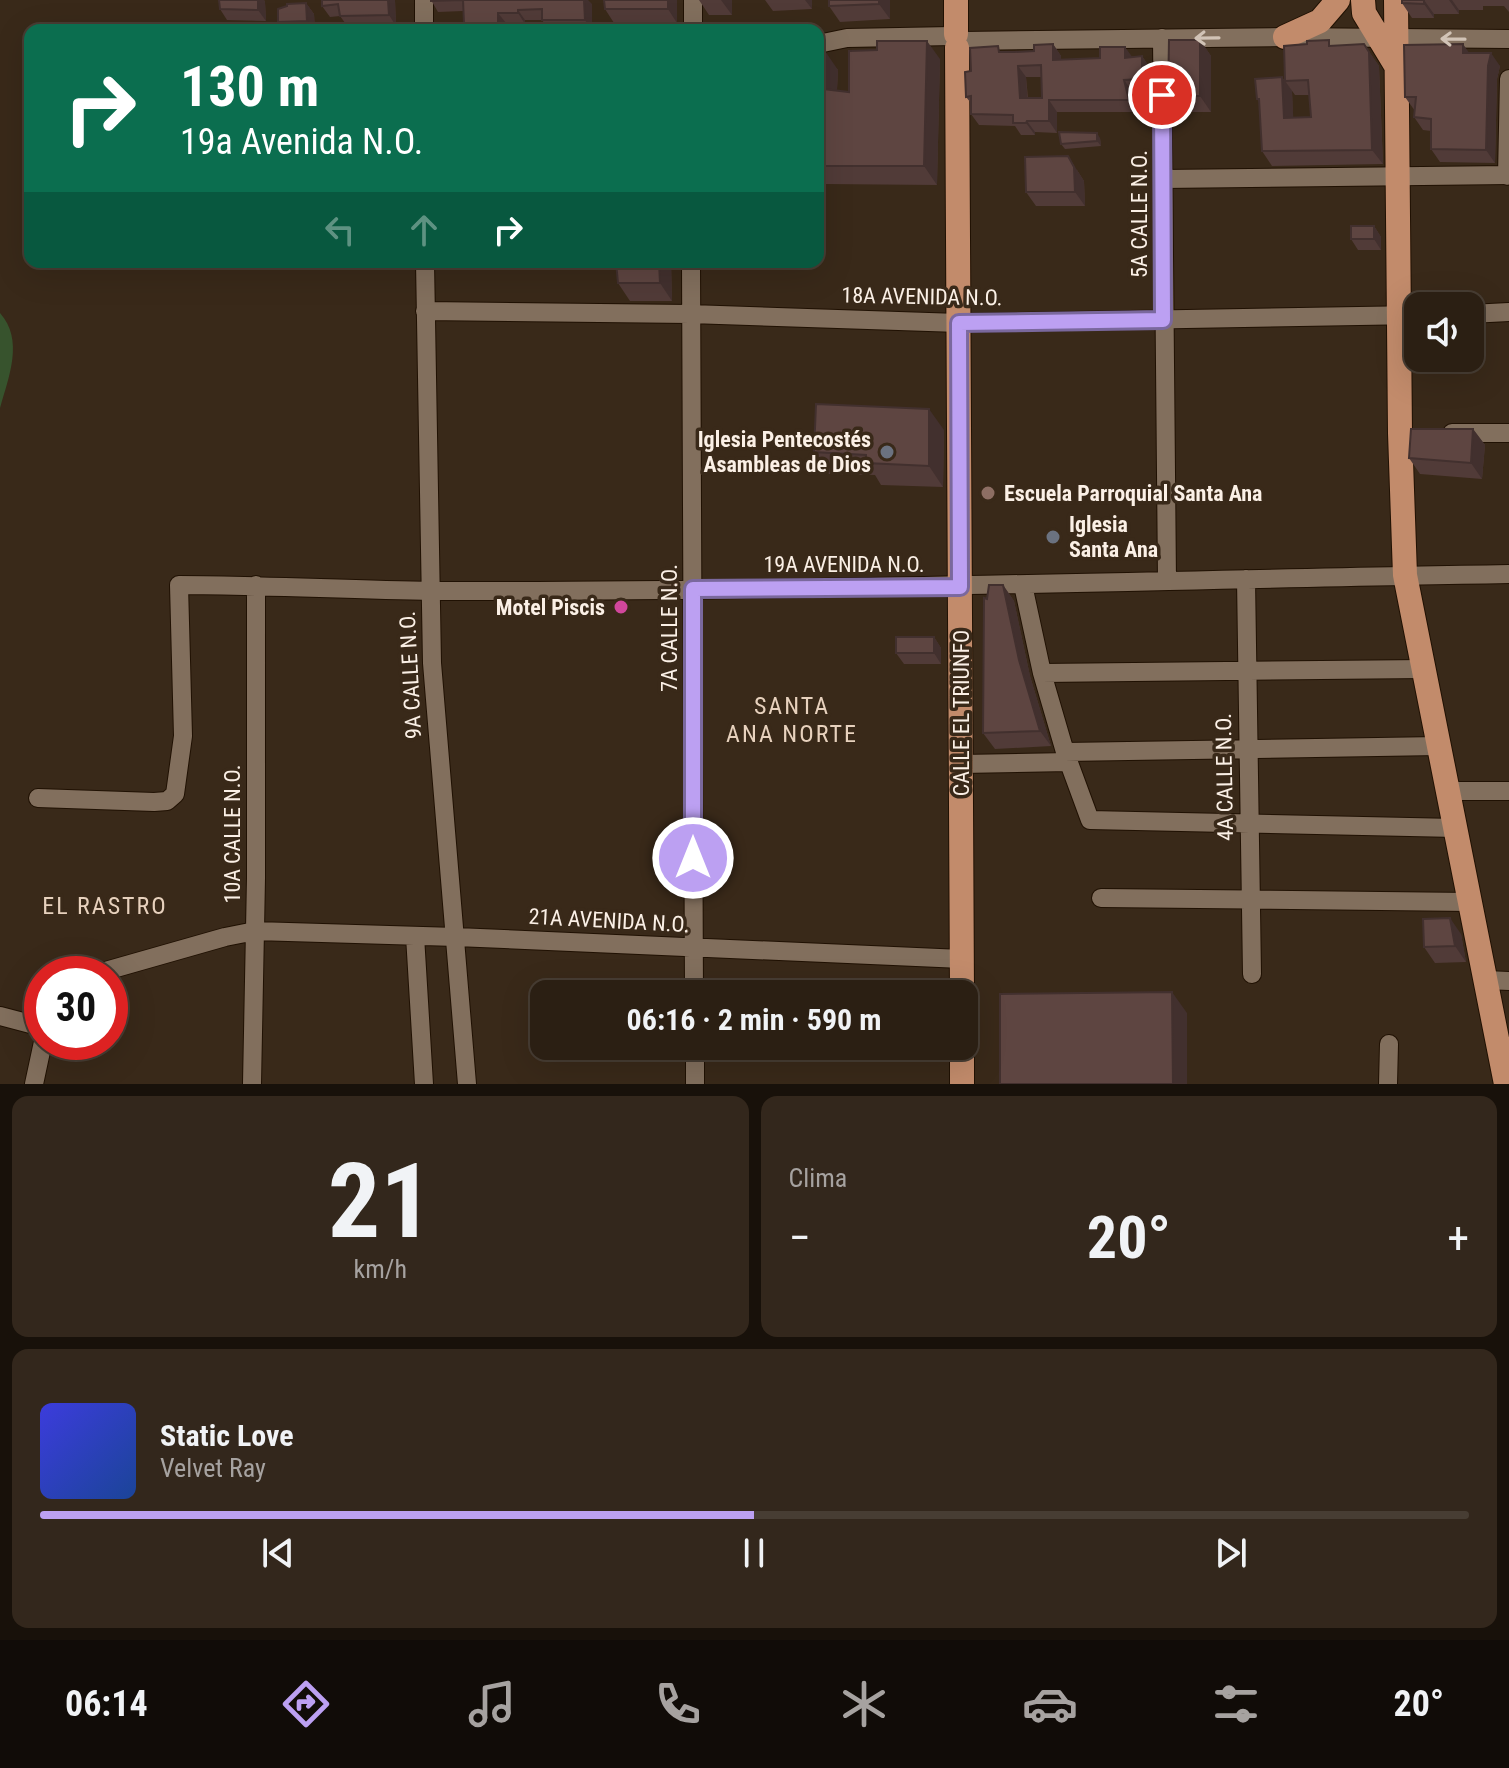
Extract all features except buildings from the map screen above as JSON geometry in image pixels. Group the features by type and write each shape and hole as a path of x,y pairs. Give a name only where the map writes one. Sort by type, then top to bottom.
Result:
{"main road":[{"name":"CALLE EL TRIUNFO","path":"956,0 962,980"},
{"path":"1285,37 1320,21 1338,0"},
{"path":"1363,0 1364,13 1387,38 1398,69 1399,177 1406,292"},
{"path":"1387,38 1396,0"},
{"path":"1411,372 1415,433 1405,575 1470,902 1498,981 1506,1084"},
{"path":"962,1060 962,1084"}],"street":[{"path":"424,0 424,24"},
{"path":"693,0 693,24"},
{"path":"824,43 847,38 956,41 1285,37 1509,39"},
{"name":"5A CALLE N.O.","path":"1162,38 1167,581"},
{"path":"1163,179 1508,176 1509,79"},
{"name":"9A CALLE N.O.","path":"425,268 433,678 467,1084"},
{"name":"7A CALLE N.O.","path":"691,268 694,980"},
{"name":"18A AVENIDA N.O.","path":"425,311 690,314 959,323 1404,315"},
{"path":"1484,313 1509,312"},
{"path":"1415,433 1509,433"},
{"name":"19A AVENIDA N.O.","path":"38,798 154,802 167,801 175,794 183,736 179,585 430,591 960,587 1509,574"},
{"name":"4A CALLE N.O.","path":"1246,579 1252,974"},
{"name":"10A CALLE N.O.","path":"252,1084 256,585"},
{"path":"1023,585 1042,673 1090,820 1456,828"},
{"path":"1042,673 1424,669"},
{"path":"961,764 1247,749 1439,746"},
{"path":"1448,791 1509,791"},
{"path":"1101,898 1470,902"},
{"name":"21A AVENIDA N.O.","path":"128,965 255,931 962,959"},
{"path":"415,936 424,1084"},
{"path":"0,1016 24,1022"},
{"path":"1388,1084 1389,1044"},
{"path":"34,1084 39,1060"},
{"path":"695,1060 695,1084"}],"green space":[{"path":"0,313 7,324 13,346 0,408"}],"place":[{"name":"Iglesia Pentecostés Asambleas de Dios","path":"887,452"},
{"name":"Escuela Parroquial Santa Ana","path":"988,493"},
{"name":"Iglesia Santa Ana","path":"1053,537"},
{"name":"Motel Piscis","path":"621,607"}],"district":[{"name":"SANTA ANA NORTE","path":"792,720"},
{"name":"EL RASTRO","path":"105,906"}],"route":[{"path":"693,858 693,589 960,587 959,323 1163,320 1162,95"}]}
